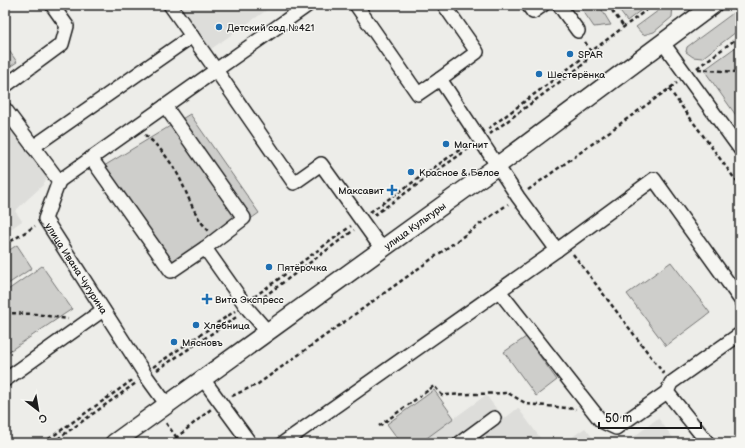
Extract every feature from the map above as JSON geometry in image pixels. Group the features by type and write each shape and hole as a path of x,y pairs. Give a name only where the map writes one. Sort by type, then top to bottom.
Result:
{"main road":[{"name":"улица Культуры","path":"114,443 497,166 709,6"}],"street":[{"path":"5,86 62,44 66,26 52,5"},
{"path":"170,5 294,183 321,164 382,249"},
{"path":"5,109 59,181 308,5"},
{"path":"356,5 418,94 477,52 444,5"},
{"path":"528,5 533,12 543,5"},
{"path":"559,5 578,31"},
{"path":"33,147 192,36"},
{"path":"662,42 691,72 740,149"},
{"path":"440,79 518,197 561,247"},
{"path":"91,158 171,271 205,248 216,238 244,218 165,106"},
{"path":"284,443 561,247 654,179 740,299"},
{"name":"улица Ивана Чугурина","path":"59,181 45,219 146,376 167,405"},
{"path":"205,248 248,309 267,331"},
{"path":"499,291 601,421 616,428 740,334"},
{"path":"5,380 103,310"},
{"path":"203,379 250,443"},
{"path":"669,388 708,443"},
{"path":"460,443 494,418"}],"path":[{"path":"608,5 624,27"},
{"path":"170,443 220,402 258,384 669,89 740,36"},
{"path":"52,443 146,376 248,309 363,223 481,140 585,63 588,55"},
{"path":"691,72 735,72"},
{"path":"669,89 740,186"},
{"path":"135,127 152,140 162,152 176,172 194,213 201,223 216,238"},
{"path":"5,245 45,219"},
{"path":"561,247 669,388"},
{"path":"5,313 61,318 84,323"},
{"path":"379,426 434,386 442,395 508,393 527,404 592,410"}],"shaded area":[{"name":"Детский сад №421","path":"180,5 274,5 211,49"},
{"path":"579,5 599,5 611,25 594,27"},
{"path":"615,5 638,5 641,10 627,21"},
{"path":"666,5 673,5 672,17 654,32 643,35 636,27"},
{"path":"740,8 740,29 702,58 693,57 686,52 687,47"},
{"path":"740,44 740,121 704,70"},
{"path":"5,45 17,62 5,70"},
{"path":"190,114 259,213 172,275 99,169"},
{"path":"5,115 48,175 43,185 15,211 22,221 5,233"},
{"path":"17,245 32,268 5,286 5,253"},
{"path":"671,262 710,313 666,346 627,294"},
{"path":"42,266 72,309 5,354 5,292"},
{"path":"526,337 557,380 536,396 504,352"},
{"path":"434,390 454,418 420,443 401,443 387,424"},
{"path":"486,395 504,419 518,408 544,443 420,443"},
{"path":"658,418 677,443 625,443 635,436"},
{"path":"585,428 597,443 564,443"}],"place":[{"name":"Детский сад №421","path":"219,27"},
{"name":"SPAR","path":"570,54"},
{"name":"Шестерёнка","path":"539,74"},
{"name":"Магнит","path":"446,144"},
{"name":"Красное & Белое","path":"411,172"},
{"name":"Максавит","path":"392,190"},
{"name":"Пятёрочка","path":"269,267"},
{"name":"Вита Экспресс","path":"207,299"},
{"name":"Хлебница","path":"196,325"},
{"name":"Мясновъ","path":"174,342"}]}
